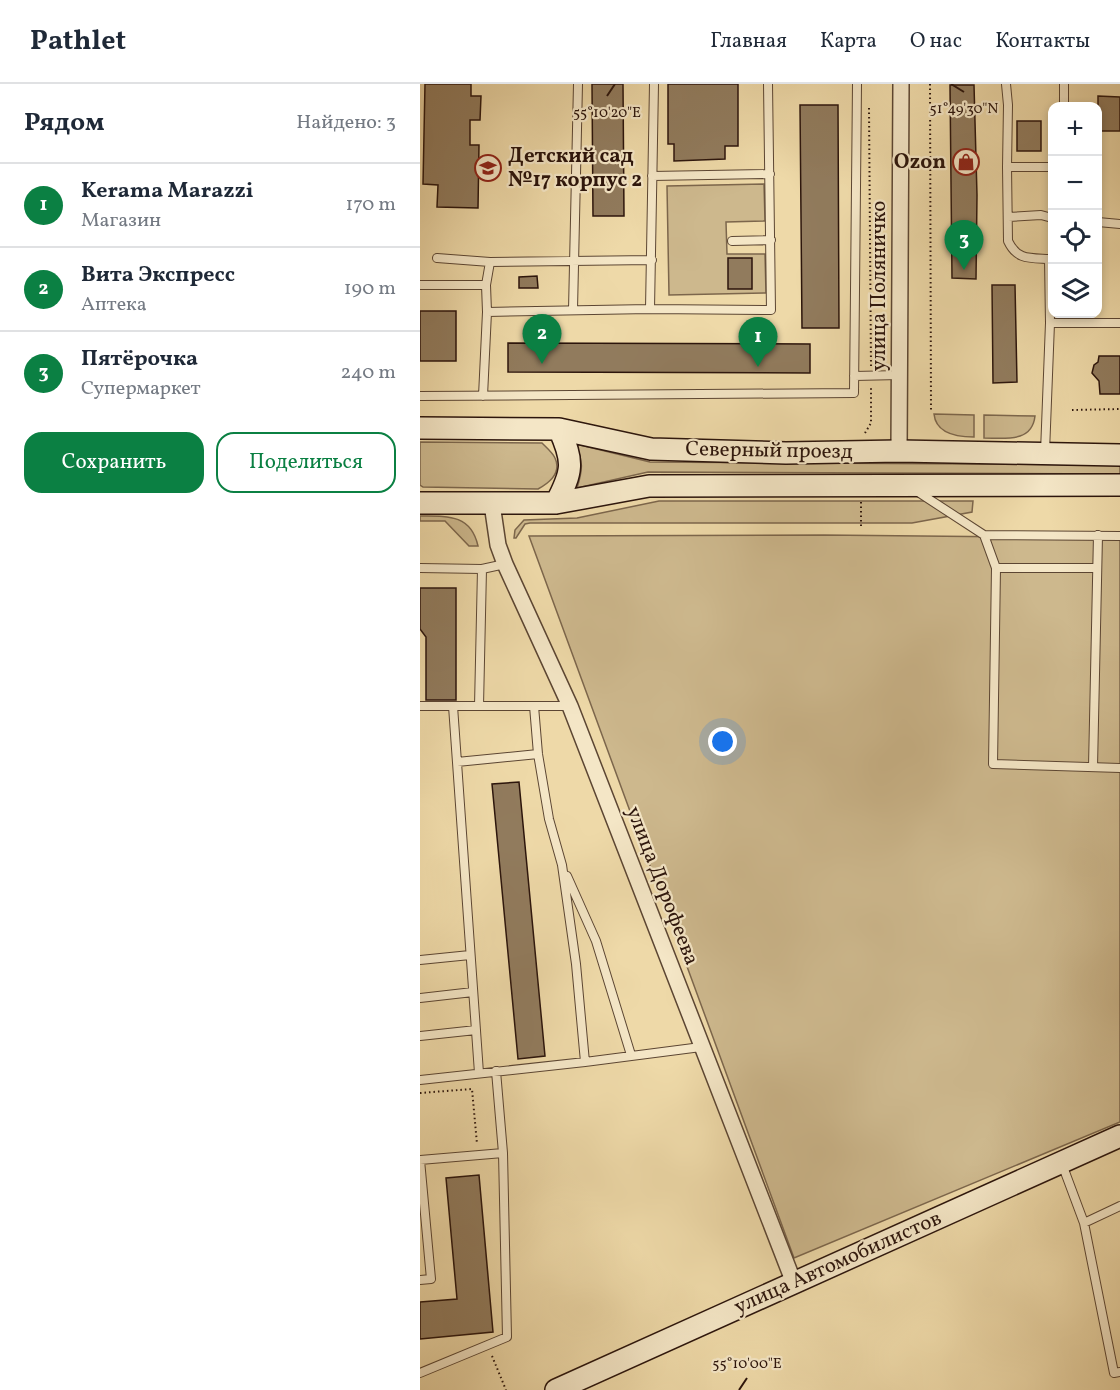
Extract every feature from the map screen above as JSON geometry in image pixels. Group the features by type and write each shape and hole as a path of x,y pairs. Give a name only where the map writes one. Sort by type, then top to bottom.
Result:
{"main road":[{"name":"Северный проезд","path":"420,428 559,429 651,449 786,453 899,451 1120,455"},
{"path":"556,503 569,478 569,451 559,429"},
{"name":"Северный проезд","path":"420,503 556,503 649,486 1120,485"},
{"name":"улица Автомобилистов","path":"556,1390 1120,1136"}],"street":[{"name":"улица Поляничко","path":"899,451 901,84"},
{"name":"улица Дорофеева","path":"492,504 498,545 505,564 570,706 794,1283"}],"lane":[{"path":"573,310 578,84"},
{"path":"650,309 654,84"},
{"path":"487,312 650,309 771,310 768,84"},
{"path":"420,396 854,393 857,84"},
{"path":"1006,84 1008,241 1012,250 1023,258 1048,255"},
{"path":"1064,84 1064,102"},
{"path":"1007,167 1048,167"},
{"path":"652,176 770,174"},
{"path":"1008,217 1048,217"},
{"path":"1102,222 1120,224"},
{"path":"732,241 771,240"},
{"path":"436,258 490,262 652,260"},
{"path":"483,396 486,285 490,262"},
{"path":"1045,454 1051,264"},
{"path":"420,285 486,285"},
{"path":"1050,323 1120,323"},
{"path":"854,376 900,375"},
{"path":"906,485 984,535 1120,536"},
{"path":"984,535 996,568 993,764 1120,768"},
{"path":"1093,767 1098,535"},
{"path":"420,568 482,569 505,564"},
{"path":"996,568 1097,568"},
{"path":"479,706 482,569"},
{"path":"420,706 570,706"},
{"path":"453,706 479,1073"},
{"path":"534,706 538,754 549,819 562,865 576,964 585,1062"},
{"path":"457,762 538,754"},
{"path":"562,865 596,941 631,1055"},
{"path":"420,960 470,955"},
{"path":"420,998 473,992"},
{"path":"420,1036 476,1030"},
{"path":"420,1080 701,1047"},
{"path":"420,1373 507,1337 503,1153 496,1071"},
{"path":"420,1280 431,1279 420,1160 503,1153"},
{"path":"1061,1162 1084,1223 1114,1373 1120,1372"},
{"path":"1084,1223 1120,1206"}],"path":[{"path":"930,84 931,411"},
{"path":"860,438 867,432 871,423 869,107"},
{"path":"1071,410 1120,409"},
{"path":"861,495 861,529"},
{"path":"420,1093 472,1089 478,1155"},
{"path":"488,1345 506,1390"}],"shaded area":[{"path":"764,184 765,221 726,222 727,254 765,254 766,293 669,295 667,186"},
{"path":"934,414 974,415 974,437 955,435 943,430"},
{"path":"984,415 1035,416 1033,425 1023,435 984,438"},
{"path":"420,442 542,443 554,456 557,463 556,473 550,481 538,489 423,487 420,485"},
{"path":"576,444 650,462 1120,465 1120,474 648,472 577,488 581,466"},
{"path":"659,501 973,501 972,512 912,523 530,523 525,524 514,538 515,530 524,520 577,518"},
{"path":"420,516 448,517 464,522 475,536 478,546 469,546 445,521 420,521"},
{"path":"824,535 1120,538 1120,1122 794,1258 529,536"}],"building":[{"path":"425,84 471,84 471,96 481,96 480,120 470,120 470,145 479,145 478,208 437,207 438,185 423,184"},
{"path":"592,84 623,84 624,216 593,216"},
{"path":"668,84 738,84 738,146 725,146 725,159 674,161 674,144 668,144"},
{"path":"950,85 974,85 977,195 976,279 952,278"},
{"path":"1098,96 1120,97 1120,131 1102,131 1102,102 1098,102"},
{"path":"800,105 838,105 839,328 802,328"},
{"path":"1017,121 1041,121 1041,151 1017,151"},
{"path":"728,258 752,258 752,289 728,289"},
{"path":"537,276 538,288 519,288 519,277"},
{"path":"992,285 1015,285 1017,382 993,383"},
{"path":"420,311 456,311 456,361 420,361"},
{"path":"508,343 810,344 810,373 508,372"},
{"path":"1099,356 1120,356 1120,394 1100,394 1099,381 1092,373"},
{"path":"420,588 456,588 456,700 426,700 426,637 420,629"},
{"path":"519,782 545,1056 518,1059 492,784"},
{"path":"479,1175 493,1332 420,1339 420,1302 457,1299 446,1178"}],"place":[{"name":"Ozon","path":"966,162"},
{"name":"Детский сад №17 корпус 2","path":"488,168"},
{"name":"Пятёрочка","path":"964,270"},
{"name":"Вита Экспресс","path":"542,364"},
{"name":"Kerama Marazzi","path":"758,367"}]}
